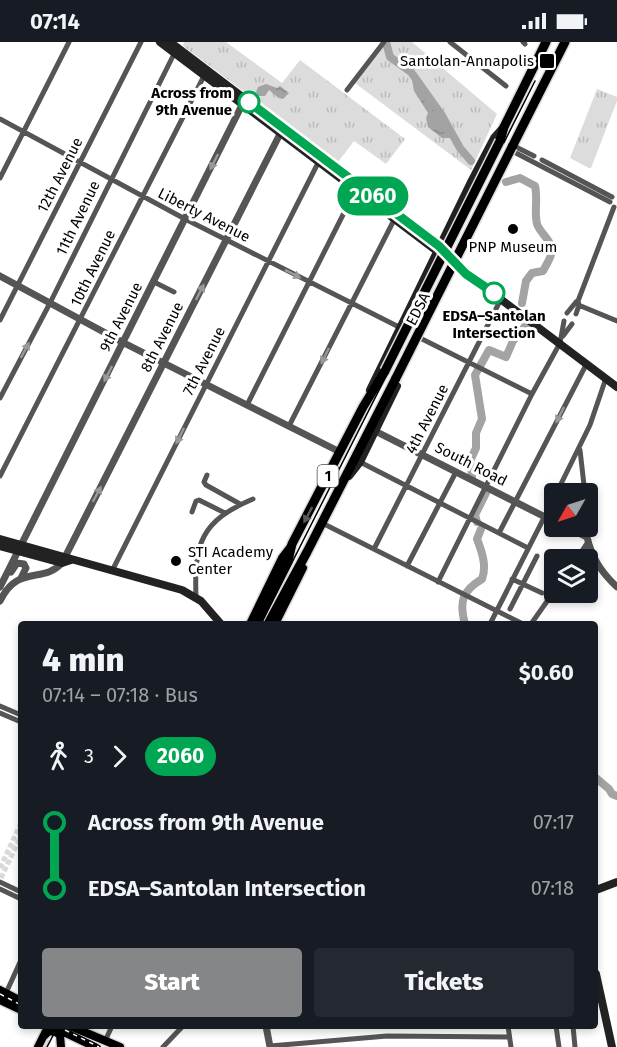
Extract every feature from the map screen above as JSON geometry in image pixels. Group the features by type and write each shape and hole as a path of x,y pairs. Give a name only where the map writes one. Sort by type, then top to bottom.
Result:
{"highway":[{"name":"EDSA","path":"254,621 288,561 292,544 363,407 385,371 500,141 504,127 546,42"},
{"name":"EDSA","path":"270,621 308,552 514,149 566,42"}],"main road":[{"path":"160,42 176,50 357,188 431,241 437,249"},
{"path":"170,42 176,50"},
{"name":"EDSA","path":"363,407 444,235 494,138 504,127"},
{"path":"282,131 318,163 357,188 392,222 437,249 466,274 561,340 617,387"},
{"name":"EDSA","path":"338,492 360,462 514,149"},
{"path":"431,241 444,235"},
{"path":"425,273 427,281 434,286 442,287 447,284"},
{"path":"412,300 425,299 431,305 433,312"},
{"path":"0,539 18,548"},
{"path":"0,546 18,548 182,590 196,597 218,621"},
{"name":"EDSA","path":"277,621 303,568 308,552"},
{"path":"598,889 617,882"},
{"path":"2,994 18,1000"},
{"path":"2,994 18,1007"},
{"path":"599,1003 614,1045"},
{"path":"38,1047 48,1029"},
{"path":"61,1047 70,1029"},
{"path":"71,1029 95,1047"},
{"path":"73,1029 120,1047"},
{"path":"89,1029 106,1042"},
{"path":"44,1036 49,1031 56,1032 60,1035 61,1047"}],"street":[{"path":"0,178 69,42"},
{"name":"12th Avenue","path":"0,320 141,42"},
{"path":"347,90 384,42"},
{"path":"450,42 506,86"},
{"name":"11th Avenue","path":"0,398 176,50"},
{"name":"10th Avenue","path":"0,476 206,73"},
{"name":"9th Avenue","path":"0,587 244,102"},
{"name":"Liberty Avenue","path":"0,119 110,180 399,327"},
{"name":"8th Avenue","path":"66,560 282,131"},
{"path":"514,149 534,156"},
{"path":"514,149 531,162 552,168"},
{"path":"542,160 552,168 614,202 577,303 576,314"},
{"name":"7th Avenue","path":"112,571 318,163"},
{"path":"247,405 357,188"},
{"path":"289,426 392,222"},
{"path":"0,276 124,343 340,452"},
{"path":"154,282 174,292"},
{"name":"4th Avenue","path":"374,549 501,299"},
{"path":"567,314 577,303"},
{"path":"577,303 617,321"},
{"path":"561,340 564,321"},
{"path":"438,582 475,522 486,486 532,394 572,324"},
{"path":"420,338 532,394"},
{"path":"499,533 587,363"},
{"path":"562,483 590,425 606,378"},
{"name":"South Road","path":"375,431 544,517"},
{"path":"580,448 584,483"},
{"path":"360,462 528,548"},
{"path":"407,566 456,472"},
{"path":"207,475 204,482 206,485 240,504"},
{"path":"196,597 195,574 199,549 208,529 225,513 253,499"},
{"path":"192,512 196,501 199,500 225,513"},
{"path":"492,621 544,517"},
{"path":"322,523 517,621"},
{"path":"584,537 588,539 600,569 617,587"},
{"path":"582,549 588,539"},
{"path":"510,609 537,556"},
{"path":"0,601 6,589 21,578 50,571 66,560"},
{"path":"4,579 20,562 26,568 21,578"},
{"path":"512,579 542,593"},
{"path":"533,621 546,603"},
{"path":"0,705 18,714"},
{"path":"0,713 18,721"},
{"path":"0,880 18,890"},
{"path":"0,889 18,898"},
{"path":"2,994 18,965"},
{"path":"163,1047 180,1029"},
{"path":"267,1029 270,1047 377,1036 509,1037"},
{"path":"508,1029 511,1047"},
{"path":"556,1029 559,1047"},
{"path":"573,1029 575,1047"}],"green space":[{"path":"184,42 226,42 282,83 300,60 405,139 386,164 354,141 338,162 183,46"},
{"path":"386,42 412,42 497,114 471,170 355,83"},
{"path":"597,89 617,97 617,101 591,168 589,168 570,158"}],"water":[{"path":"411,74 441,114 452,138 442,138 428,127 426,118 428,113 414,91"},
{"path":"266,84 277,88 280,86 289,93 283,99 269,90 265,96 259,96 256,92 258,87"}],"waterway":[{"path":"386,42 390,57 411,72 441,114 460,148 471,161"},
{"path":"506,182 520,178 535,186 537,224 552,249 543,271 532,273 526,281 522,303"},
{"path":"472,476 470,461 476,448 476,433 482,419 475,375 489,350 506,357 513,341 526,325"},
{"path":"477,522 475,515 486,493"},
{"path":"464,621 462,603 470,588 482,579 484,569 477,539 481,529"},
{"path":"598,780 617,796"}],"tunnel":[{"path":"0,868 18,829"},
{"path":"1,878 18,842"},
{"path":"43,1047 52,1029"}],"tram line":[{"path":"263,621 535,81"},
{"path":"47,1047 56,1029"}],"railway":[{"path":"0,994 18,1003"},
{"path":"63,1029 99,1047"}],"bus line":[{"name":"2060","path":"249,102 439,246 466,274 494,293"}],"place":[{"name":"Santolan-Annapolis","path":"547,61"},
{"name":"Across from 9th Avenue","path":"249,102"},
{"name":"PNP Museum","path":"513,229"},
{"name":"EDSA–Santolan Intersection","path":"494,293"},
{"name":"STI Academy Center","path":"176,561"}]}
